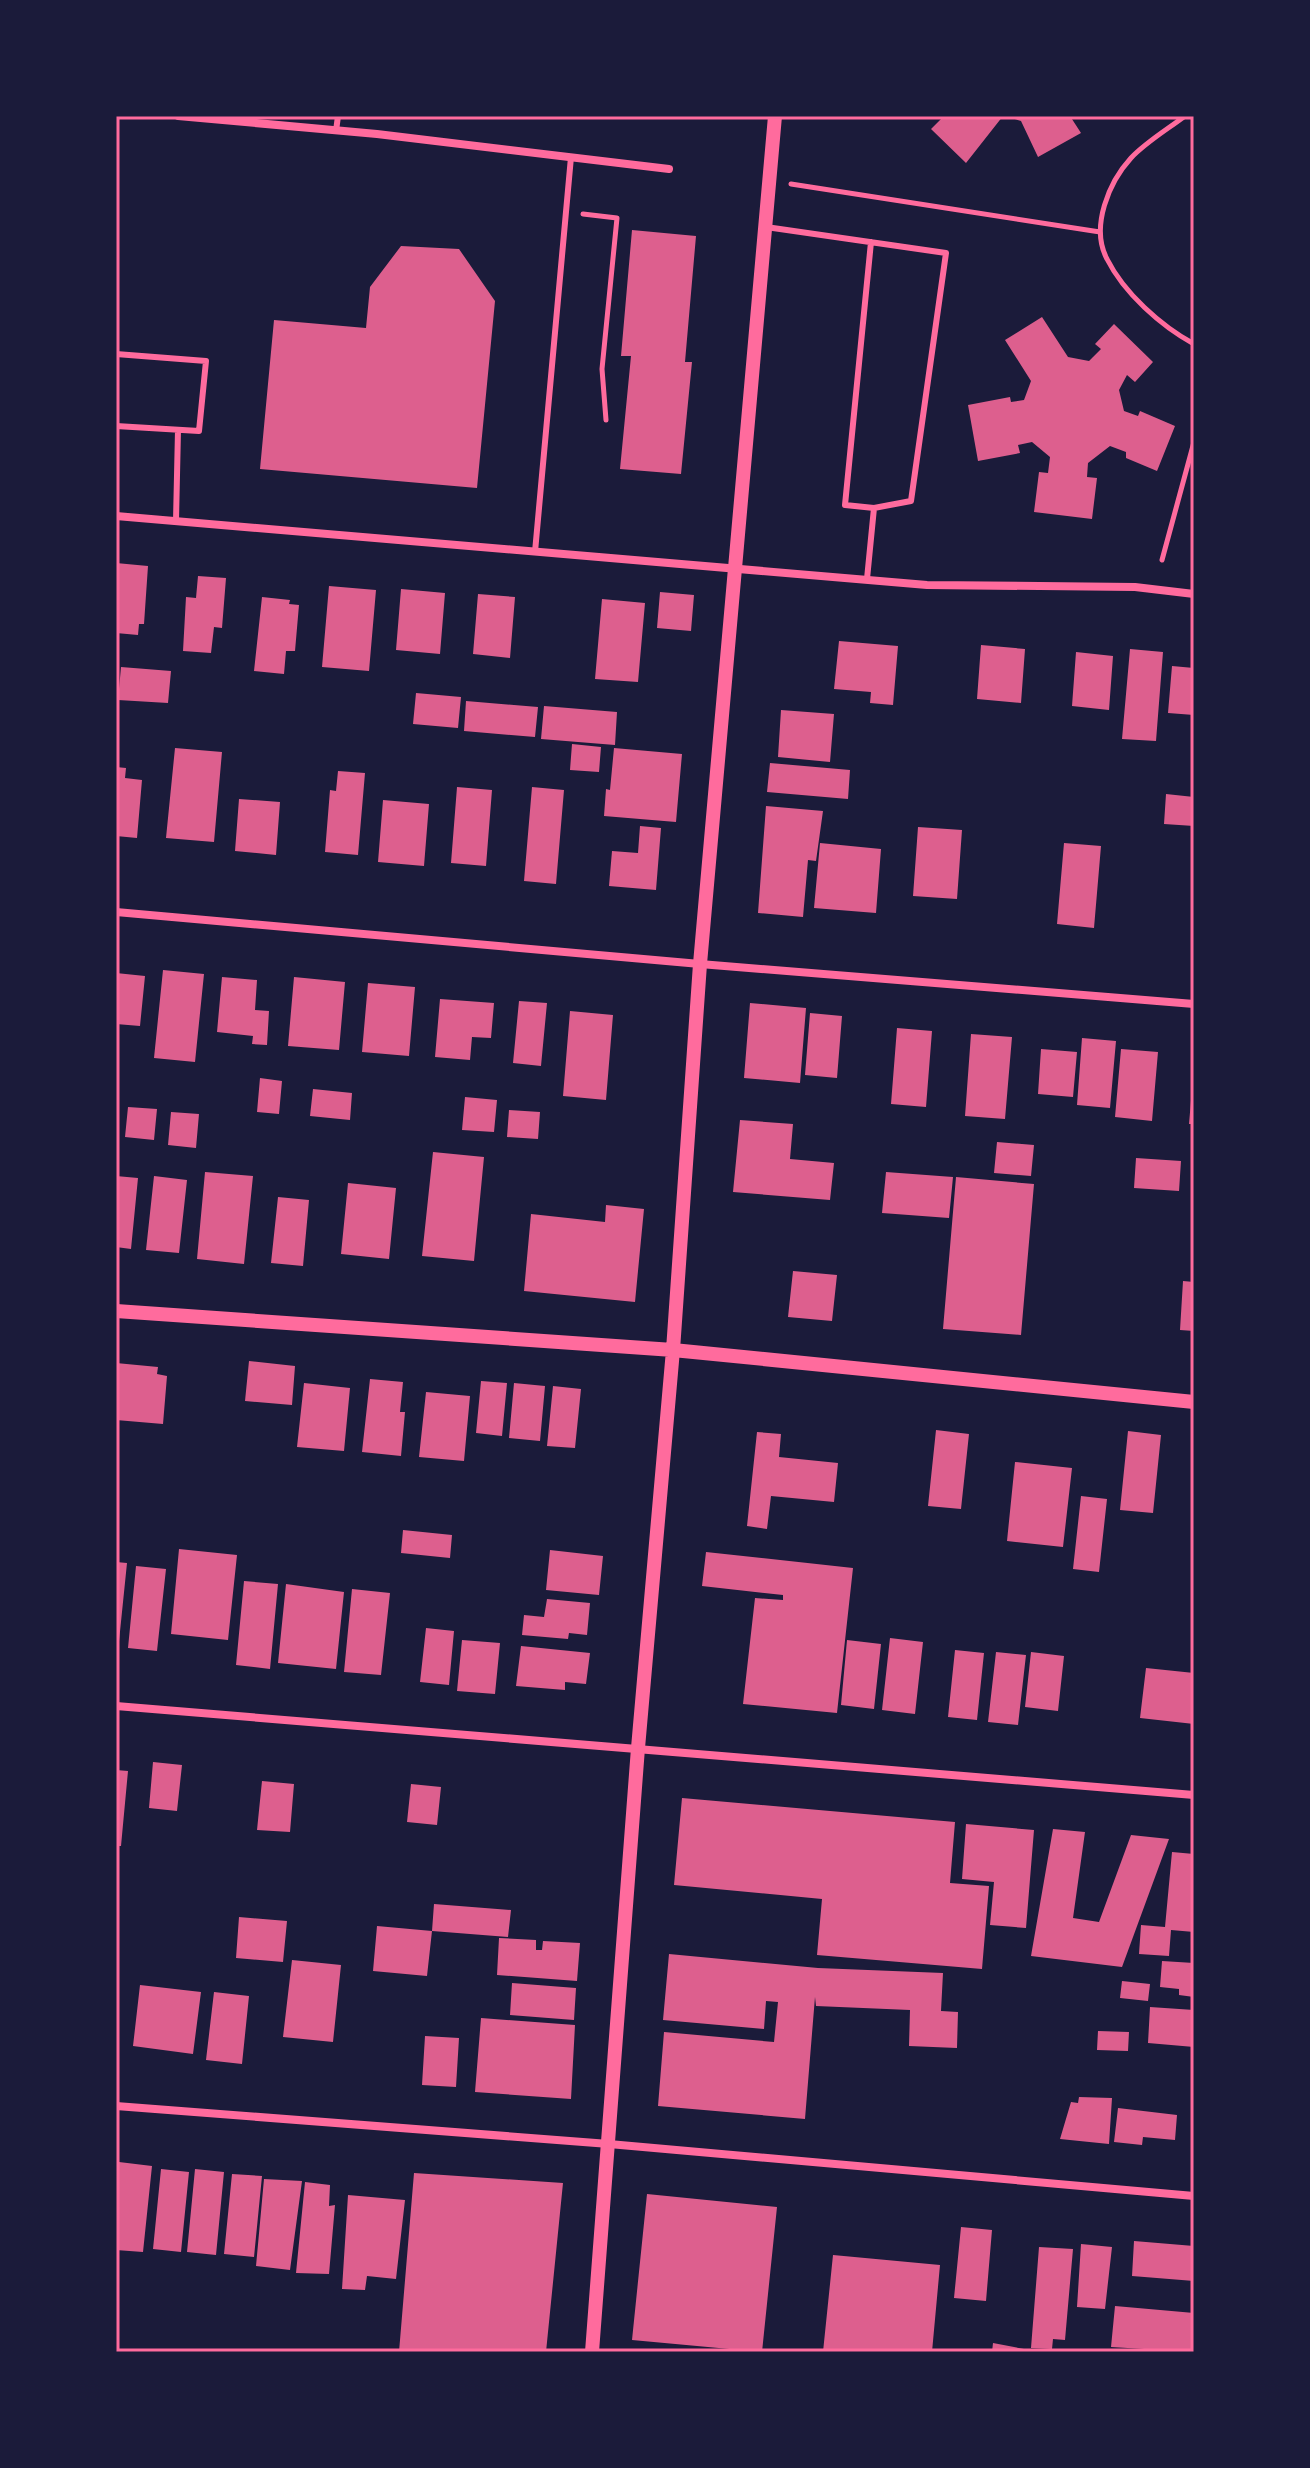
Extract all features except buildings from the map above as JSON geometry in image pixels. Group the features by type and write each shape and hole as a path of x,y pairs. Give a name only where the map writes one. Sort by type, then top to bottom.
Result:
{"street":[{"path":"178,116 669,169"},
{"path":"592,2352 638,1748 673,1350 700,964 775,116"},
{"path":"116,516 927,585 1135,587 1194,594"},
{"path":"116,912 1194,1004"},
{"path":"116,1311 673,1350 1194,1402"},
{"path":"116,1706 1194,1795"},
{"path":"116,2106 609,2144 1194,2196"}],"lane":[{"path":"336,131 338,116"},
{"path":"535,552 571,157"},
{"path":"766,227 871,242 946,253 911,501 874,508 845,505 871,242"},
{"path":"116,354 206,361 199,431 116,426"},
{"path":"176,521 178,430"},
{"path":"867,579 874,508"}],"path":[{"path":"1185,116 1132,157 1106,195 1100,232 1106,258 1145,310 1194,344"},
{"path":"770,181 1100,232"},
{"path":"566,212 617,218 602,369 606,420"},
{"path":"1162,560 1194,442"}]}
